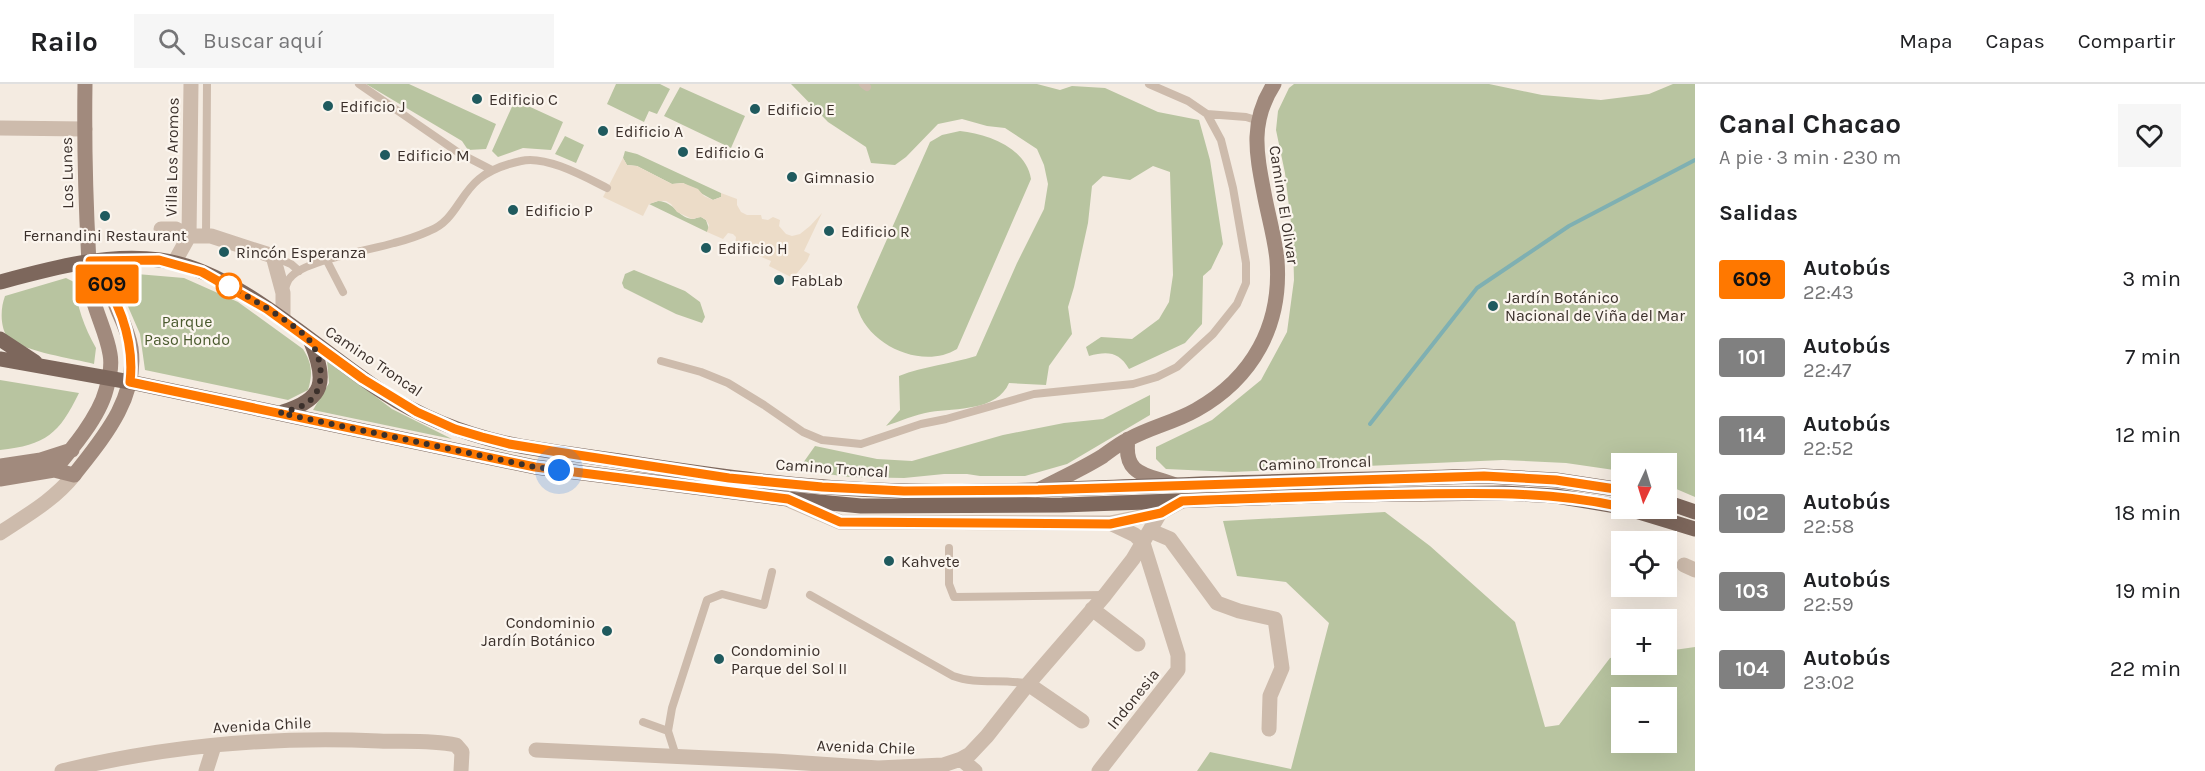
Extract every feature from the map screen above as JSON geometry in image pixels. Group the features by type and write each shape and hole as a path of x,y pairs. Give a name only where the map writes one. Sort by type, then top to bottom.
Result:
{"main road":[{"name":"Camino Troncal","path":"0,282 90,261 138,259 174,263 202,272 230,286 283,320 363,379 406,406 455,429 509,444 729,478 822,487 904,491 1038,490 1484,476 1556,480 1611,488"},
{"path":"0,294 16,278"},
{"path":"0,339 44,367"},
{"path":"280,413 302,406 315,394 319,386 320,363 310,340"},
{"name":"Camino Troncal","path":"0,359 130,382 535,467 861,506 1062,505 1341,495 1504,493 1556,496 1611,506"},
{"path":"1677,506 1695,512"},
{"name":"Camino Troncal","path":"1664,519 1695,529"}],"street":[{"name":"Los Lunes","path":"54,470 71,450 99,408 106,391 110,354 93,300 86,230 86,84"},
{"name":"Villa Los Aromos","path":"160,229 176,229 189,236 191,84"},
{"name":"Camino El Olivar","path":"1038,490 1101,457 1128,439 1194,411 1218,396 1234,382 1262,346 1271,323 1276,260 1255,147 1264,99 1274,84"},
{"path":"0,128 85,129"},
{"path":"174,263 189,236 206,236 241,244 273,256 283,293 283,320"},
{"name":"Los Lunes","path":"74,475 93,451 124,403 132,365 129,337 105,278 90,261"},
{"path":"1128,439 1126,455 1131,465 1138,471 1175,485"},
{"path":"0,466 41,460 71,450 93,451"},
{"path":"50,500 54,470"},
{"path":"0,479 54,470 74,475 50,500 0,533"},
{"name":"Camino Troncal","path":"788,499 840,522 1110,524 1161,513"},
{"path":"1161,513 1182,501"},
{"name":"Avenida Chile","path":"536,750 675,764 878,770 943,765 961,759 970,754 987,736 1028,684 1105,595 1147,537 1161,513"},
{"name":"Camino Troncal","path":"1110,524 1135,535 1170,539 1217,603 1239,611 1275,619 1282,668 1270,696 1269,729"},
{"name":"Indonesia","path":"1099,771 1178,670 1178,655 1147,537"},
{"path":"1092,609 1138,644"},
{"path":"1028,684 1082,721"},
{"name":"Avenida Chile","path":"62,771 214,746 281,740 350,740 456,745 462,752 461,771"},
{"path":"206,771 214,746"},
{"path":"961,759 975,771"}],"lane":[{"path":"206,236 207,84"},
{"path":"359,84 459,153 492,170"},
{"path":"1149,84 1188,101 1208,114 1246,117 1259,121"},
{"path":"661,361 701,372 728,383 803,432 822,440 861,444 921,424 1034,394 1133,384 1157,377 1176,367 1213,334 1237,304 1246,283 1246,263 1233,188 1221,140 1208,114"},
{"path":"283,293 290,278 299,271 394,243 441,225 450,217 478,179 492,170 531,159 546,162 607,188"},
{"path":"273,256 291,264 299,271"},
{"path":"327,261 343,292"},
{"path":"950,548 949,584 954,597 1105,595"},
{"path":"675,764 668,731 672,708 707,600 722,594 764,605 772,572"},
{"path":"810,595 953,676 972,681 1028,684"},
{"path":"643,722 668,731"}],"green space":[{"path":"366,84 409,84 496,124 486,149 468,150 462,141"},
{"path":"616,84 660,84 670,89 657,114 649,111 644,122 607,104"},
{"path":"791,84 1037,84 1060,90 1072,86 1105,88 1158,112 1199,120 1210,160 1223,244 1211,269 1203,276 1202,324 1185,343 1129,369 1121,359 1112,354 1089,356 1086,347 1101,337 1132,339 1159,319 1169,302 1173,275 1170,172 1153,166 1130,180 1103,176 1092,186 1088,223 1068,307 1072,334 1049,366 1046,385 1009,383 995,399 975,407 924,413 886,426 900,410 899,376 976,356 1017,263 1044,209 1048,184 1044,165 1037,149 1005,128 962,119 938,124 906,157 895,165 871,163 866,147 828,122"},
{"name":"Jardín Botánico Nacional de Viña del Mar","path":"1294,84 1489,84 1542,95 1601,100 1649,94 1673,84 1695,84 1695,497 1677,489 1677,453 1611,453 1611,470 1566,463 1503,460 1232,472 1166,469 1156,459 1156,447 1212,420 1261,380 1287,332 1294,280 1293,240 1285,173 1276,130 1278,111 1289,88"},
{"path":"680,87 745,116 731,148 664,116"},
{"path":"515,100 563,122 551,150 523,148 498,157 492,151"},
{"path":"960,131 982,135 1004,144 1022,158 1031,179 957,349 943,355 929,357 913,355 898,350 872,333 857,307 930,142 942,135"},
{"path":"565,136 584,145 576,163 555,154"},
{"path":"625,151 637,154 721,193 721,197 713,200 683,183 672,184 637,166 627,165 623,158"},
{"path":"658,201 668,204 687,218 701,217 706,220 709,229 707,232 649,204"},
{"path":"634,270 685,291 700,302 705,317 702,323 676,314 624,288 622,283 625,274"},
{"name":"Parque Paso Hondo","path":"113,272 184,278 238,302 303,349 311,369 308,390 288,400 145,370 140,334"},
{"name":"Parque Paso Hondo","path":"66,278 74,282 82,316 96,348 94,364 17,344 6,335 2,324 2,307 5,296"},
{"path":"327,360 392,409 452,439 313,410 329,383"},
{"path":"0,380 79,393 65,418 49,435 29,445 0,450"},
{"path":"1150,395 1150,415 1067,464 1025,476 944,474 904,478 849,477 798,470 815,446 877,459 912,461 1003,435 1064,423 1103,419"},
{"path":"1385,512 1430,546 1515,622 1545,727 1559,725 1610,658 1611,675 1677,675 1677,650 1695,647 1695,771 1197,771 1210,752 1291,769 1329,623 1286,582 1237,576 1223,521"}],"shaded area":[{"path":"623,158 627,165 637,166 672,184 683,183 698,189 704,196 713,200 721,197 721,193 737,199 741,212 747,215 761,215 762,219 768,220 773,217 780,220 779,226 786,234 792,236 800,234 822,213 804,251 810,254 807,261 793,278 769,266 771,261 759,256 761,245 752,244 747,250 735,245 736,237 733,234 728,233 723,239 707,232 709,225 706,220 701,217 692,219 677,212 666,201 649,204 643,216 603,197"}],"waterway":[{"path":"1370,424 1477,288 1569,226 1695,160"}],"bus line":[{"name":"609","path":"1611,487 1556,480 1484,476 1038,490 904,491 822,487 729,478 509,444 455,429 417,412 384,393 283,320 240,292 202,272 159,260 90,261 105,278 129,337 132,365 130,382 535,467 788,499 840,522 1110,524 1161,513 1182,501 1341,495 1504,493 1556,496 1611,505"}],"place":[{"name":"Edificio C","path":"477,99"},
{"name":"Edificio J","path":"328,106"},
{"name":"Edificio E","path":"755,109"},
{"name":"Edificio A","path":"603,131"},
{"name":"Edificio G","path":"683,152"},
{"name":"Edificio M","path":"385,155"},
{"name":"Gimnasio","path":"792,177"},
{"name":"Edificio P","path":"513,210"},
{"name":"Fernandini Restaurant","path":"105,216"},
{"name":"Edificio R","path":"829,231"},
{"name":"Edificio H","path":"706,248"},
{"name":"Rincón Esperanza","path":"224,252"},
{"name":"FabLab","path":"779,280"},
{"name":"Jardín Botánico Nacional de Viña del Mar","path":"1493,306"},
{"name":"Kahvete","path":"889,561"},
{"name":"Condominio Jardín Botánico","path":"607,631"},
{"name":"Condominio Parque del Sol II","path":"719,659"}],"route":[{"path":"229,286 310,340 320,363 321,378 315,394 302,406 280,413 535,467 559,470"}]}
